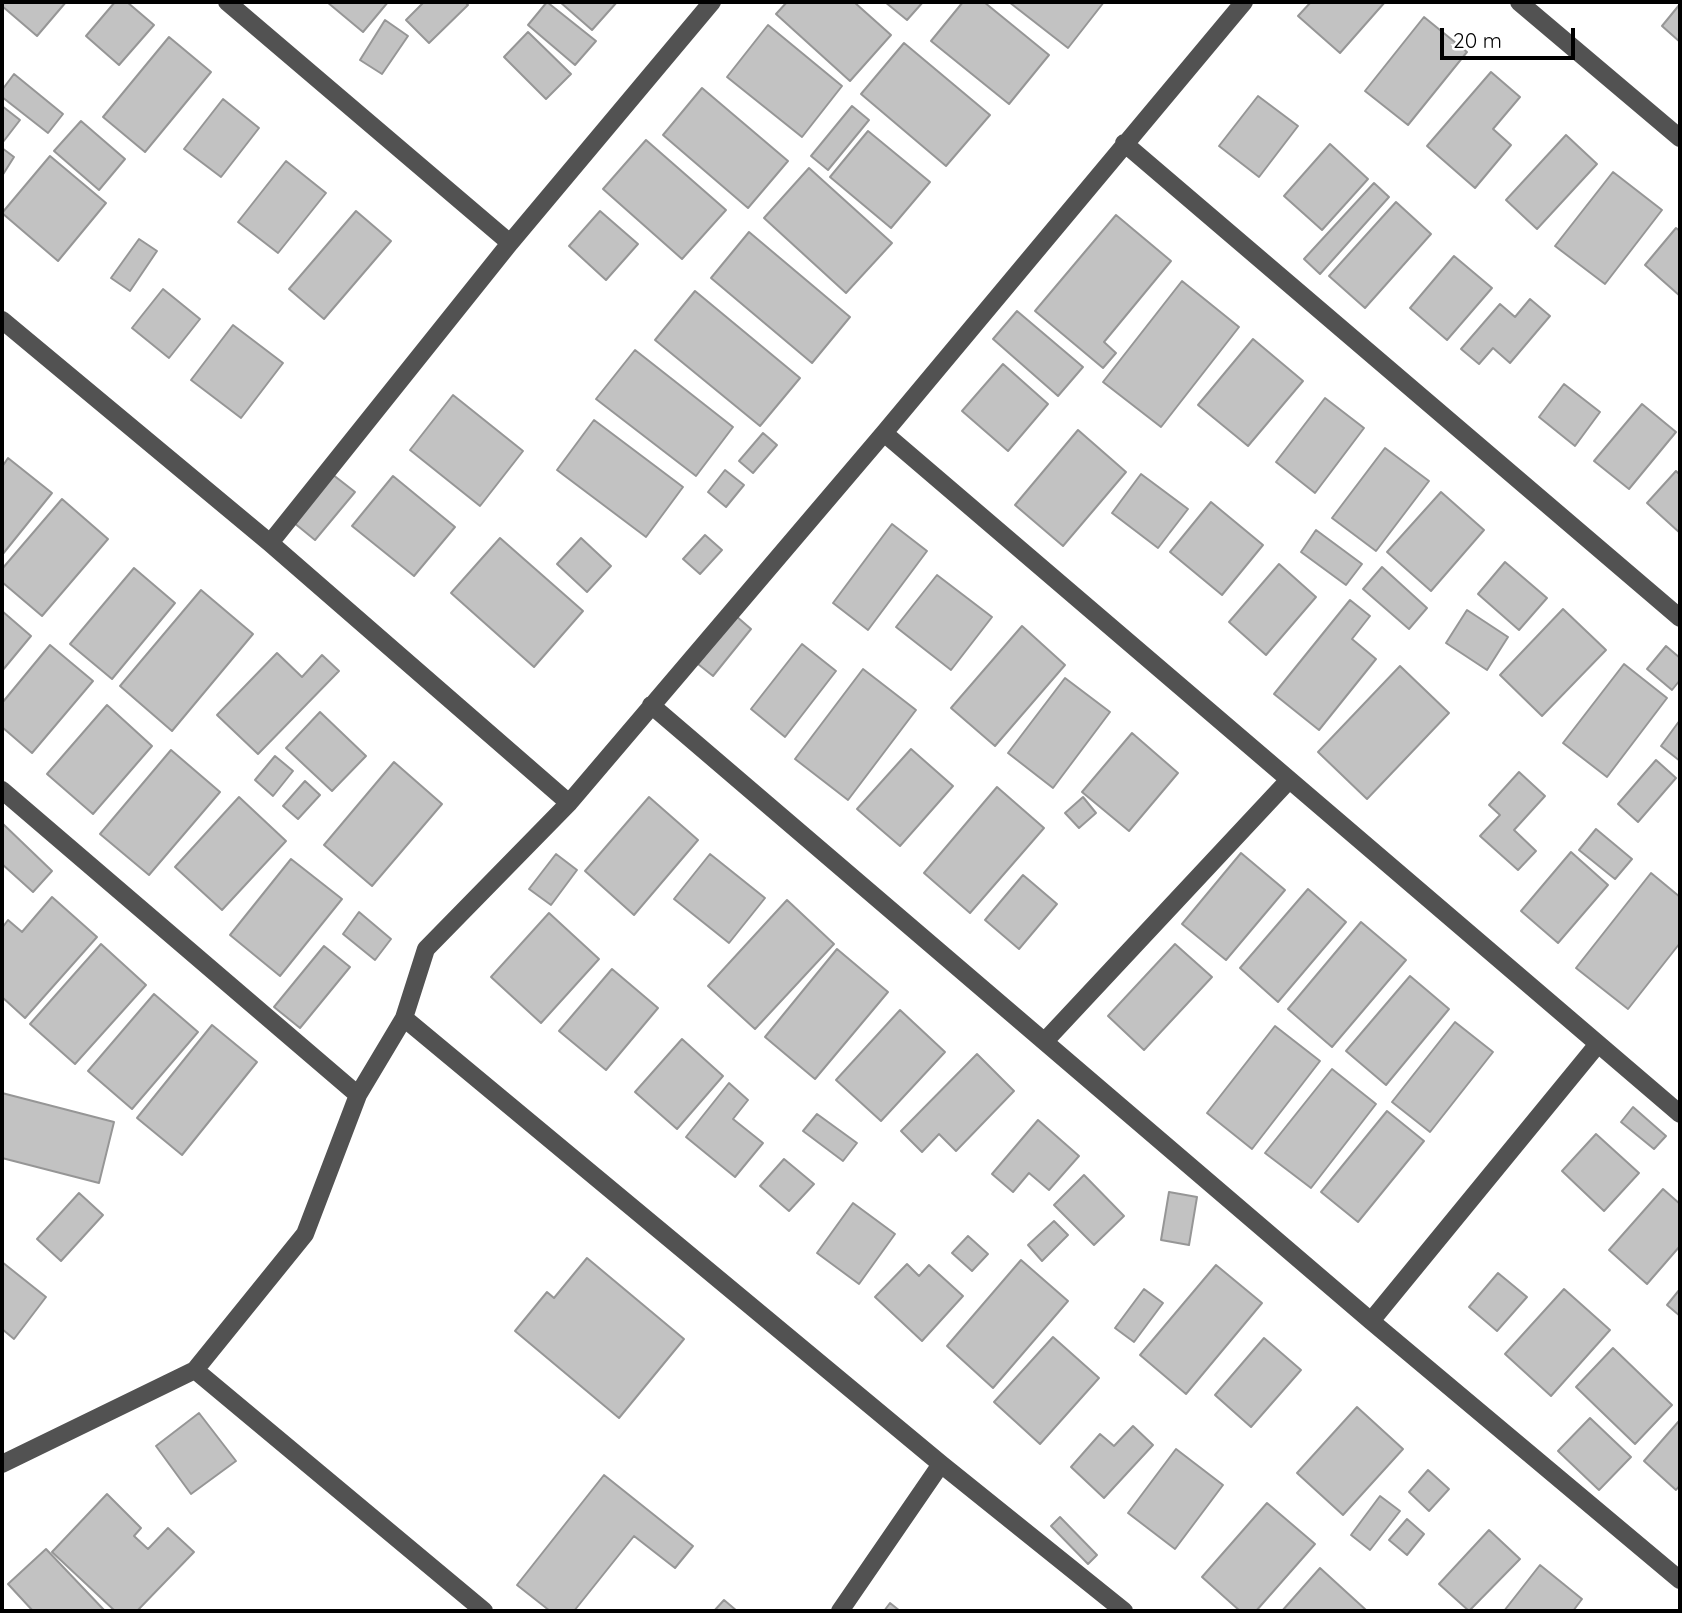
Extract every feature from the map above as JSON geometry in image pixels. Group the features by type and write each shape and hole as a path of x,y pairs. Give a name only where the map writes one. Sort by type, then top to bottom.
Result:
{"street":[{"path":"227,2 510,243"},
{"path":"270,543 510,243 712,2"},
{"path":"2,1464 195,1370 305,1234 358,1095 404,1018 426,949 569,803 884,433 1244,2"},
{"path":"1519,2 1680,138"},
{"path":"1124,143 1680,618"},
{"path":"2,320 270,543 569,803"},
{"path":"884,433 1680,1114"},
{"path":"651,705 1371,1321 1680,1580"},
{"path":"1045,1041 1289,780"},
{"path":"2,790 358,1095"},
{"path":"404,1018 941,1464 1124,1611"},
{"path":"1371,1321 1598,1044"},
{"path":"195,1370 484,1611"},
{"path":"840,1611 941,1464"}],"building":[{"path":"4,2 66,2 37,36 2,6"},
{"path":"115,2 127,2 154,25 119,65 86,36"},
{"path":"327,2 388,2 363,32"},
{"path":"424,2 465,2 468,5 429,43 406,20"},
{"path":"547,2 596,41 575,65 528,25"},
{"path":"560,2 617,2 592,30"},
{"path":"787,2 854,2 891,35 850,81 776,14"},
{"path":"885,2 923,2 907,20"},
{"path":"963,2 984,2 1049,55 1009,104 931,41"},
{"path":"1009,2 1104,2 1068,48"},
{"path":"1311,2 1385,2 1340,53 1298,16"},
{"path":"1680,4 1680,42 1662,26"},
{"path":"1424,17 1467,52 1408,125 1365,91"},
{"path":"385,20 408,36 382,74 360,60"},
{"path":"768,25 842,86 802,137 727,77"},
{"path":"528,32 571,74 546,99 504,57"},
{"path":"169,37 211,72 145,152 103,117"},
{"path":"904,43 990,115 946,166 861,94"},
{"path":"1491,72 1520,97 1493,129 1511,145 1475,188 1427,146"},
{"path":"14,74 63,114 48,133 2,97 2,90"},
{"path":"702,88 788,161 748,208 663,135"},
{"path":"1258,96 1298,126 1259,177 1219,146"},
{"path":"223,99 259,128 221,177 184,149"},
{"path":"2,106 20,120 3,142 2,141"},
{"path":"852,106 869,120 828,170 811,156"},
{"path":"81,121 125,159 99,190 54,151"},
{"path":"868,131 930,182 891,228 830,177"},
{"path":"1566,135 1597,164 1537,229 1506,200"},
{"path":"646,140 726,210 682,259 603,189"},
{"path":"1330,144 1368,179 1322,230 1284,196"},
{"path":"2,148 14,157 2,176"},
{"path":"50,156 106,203 58,261 2,213"},
{"path":"286,161 326,193 278,253 238,222"},
{"path":"809,168 892,243 846,293 764,218"},
{"path":"1613,172 1662,210 1605,284 1555,246"},
{"path":"1374,183 1389,197 1320,274 1304,259"},
{"path":"1396,202 1431,234 1365,308 1329,276"},
{"path":"356,211 391,241 324,319 289,289"},
{"path":"600,211 638,244 606,280 569,246"},
{"path":"1116,215 1171,261 1104,342 1116,353 1103,368 1035,311"},
{"path":"1676,228 1680,231 1680,296 1645,265"},
{"path":"749,232 850,317 812,363 711,278"},
{"path":"139,239 157,251 130,291 111,278"},
{"path":"1454,256 1492,288 1447,340 1410,308"},
{"path":"1182,281 1239,327 1161,427 1103,382"},
{"path":"163,289 200,319 169,358 132,328"},
{"path":"695,291 800,378 760,426 655,340"},
{"path":"1530,299 1550,316 1510,363 1493,348 1479,364 1461,349 1500,304 1515,317"},
{"path":"1017,311 1083,367 1058,396 993,339"},
{"path":"233,325 283,363 241,418 191,380"},
{"path":"1253,339 1303,381 1248,446 1198,405"},
{"path":"635,350 733,427 696,476 596,399"},
{"path":"1003,364 1048,404 1008,451 962,411"},
{"path":"1564,384 1600,412 1575,446 1539,417"},
{"path":"453,395 523,451 480,506 410,450"},
{"path":"1325,398 1364,428 1315,493 1276,462"},
{"path":"1642,404 1676,432 1629,489 1594,461"},
{"path":"594,420 683,487 646,537 557,470"},
{"path":"1078,430 1126,472 1063,546 1015,505"},
{"path":"763,433 777,445 753,473 739,461"},
{"path":"1385,448 1429,481 1376,551 1332,518"},
{"path":"8,458 52,493 2,555 2,467"},
{"path":"725,470 744,485 726,507 708,492"},
{"path":"1676,471 1680,475 1680,533 1647,503"},
{"path":"332,474 355,492 315,540 293,522"},
{"path":"1141,474 1188,509 1158,548 1112,513"},
{"path":"393,476 455,527 414,576 352,526"},
{"path":"1441,492 1484,530 1431,591 1387,552"},
{"path":"62,499 108,539 42,616 2,582 2,569"},
{"path":"1211,502 1263,545 1222,595 1170,552"},
{"path":"892,524 927,551 868,630 833,603"},
{"path":"1316,530 1362,564 1346,585 1301,552"},
{"path":"705,535 722,550 700,574 683,559"},
{"path":"500,538 583,611 534,667 451,593"},
{"path":"581,538 611,566 587,592 557,564"},
{"path":"1505,562 1547,598 1519,630 1478,594"},
{"path":"1279,564 1316,597 1266,655 1229,622"},
{"path":"1382,567 1427,608 1409,629 1363,589"},
{"path":"134,568 175,603 112,679 70,644"},
{"path":"937,575 992,617 951,670 896,627"},
{"path":"201,590 253,634 172,731 120,686"},
{"path":"1350,600 1370,616 1352,639 1376,659 1319,730 1274,694"},
{"path":"1563,609 1606,650 1542,716 1500,675"},
{"path":"1467,610 1508,637 1487,670 1446,643"},
{"path":"2,611 31,636 2,671"},
{"path":"736,616 751,629 713,676 698,664"},
{"path":"1022,626 1065,665 995,746 951,708"},
{"path":"802,644 836,671 785,737 751,709"},
{"path":"50,645 93,681 32,753 2,727 2,703"},
{"path":"1666,646 1680,658 1680,680 1672,690 1647,669"},
{"path":"277,653 302,677 322,655 339,671 258,754 217,715"},
{"path":"1624,664 1667,698 1607,777 1563,743"},
{"path":"1400,666 1449,713 1367,799 1318,752"},
{"path":"863,669 916,710 848,800 795,759"},
{"path":"1065,678 1110,712 1053,788 1008,753"},
{"path":"107,705 152,746 93,814 47,774"},
{"path":"320,712 366,756 332,791 286,748"},
{"path":"1680,720 1680,761 1661,746"},
{"path":"1132,733 1178,773 1129,831 1082,792"},
{"path":"911,749 953,786 900,846 857,809"},
{"path":"171,750 220,792 149,875 100,834"},
{"path":"275,756 293,771 273,796 255,780"},
{"path":"1656,760 1676,778 1638,822 1618,804"},
{"path":"394,762 442,804 372,886 324,845"},
{"path":"1519,772 1545,796 1514,830 1536,851 1518,870 1480,836 1500,815 1489,805"},
{"path":"305,781 320,795 298,819 283,806"},
{"path":"997,787 1044,828 970,913 924,873"},
{"path":"239,797 286,841 222,910 175,867"},
{"path":"649,797 698,840 634,915 585,871"},
{"path":"1083,797 1096,813 1079,828 1065,813"},
{"path":"2,823 52,871 33,892 2,864"},
{"path":"1596,829 1632,859 1615,879 1579,850"},
{"path":"1571,852 1608,885 1558,943 1521,911"},
{"path":"1241,853 1285,890 1226,960 1182,924"},
{"path":"556,854 577,870 551,905 529,889"},
{"path":"710,854 765,898 729,943 674,899"},
{"path":"291,859 342,899 280,976 230,935"},
{"path":"1651,873 1680,897 1680,943 1628,1009 1576,968"},
{"path":"1023,875 1057,904 1019,949 985,920"},
{"path":"1308,889 1346,922 1278,1002 1240,968"},
{"path":"52,897 97,937 25,1018 2,997 2,928 8,920 22,932"},
{"path":"787,900 834,944 755,1029 708,986"},
{"path":"359,912 391,939 375,960 343,934"},
{"path":"549,913 599,959 541,1023 491,977"},
{"path":"1361,922 1406,960 1332,1047 1288,1009"},
{"path":"101,944 146,985 75,1064 30,1024"},
{"path":"1175,944 1212,977 1144,1050 1108,1016"},
{"path":"324,946 350,967 300,1028 274,1007"},
{"path":"837,949 888,992 815,1079 765,1037"},
{"path":"612,969 658,1008 606,1070 559,1031"},
{"path":"1410,976 1449,1009 1386,1085 1346,1051"},
{"path":"154,994 198,1032 132,1109 88,1071"},
{"path":"900,1010 945,1052 881,1121 836,1080"},
{"path":"1455,1022 1493,1052 1430,1132 1392,1102"},
{"path":"212,1025 257,1062 182,1155 137,1118"},
{"path":"1275,1026 1320,1061 1252,1149 1207,1113"},
{"path":"682,1039 723,1076 677,1129 635,1092"},
{"path":"977,1054 1014,1091 956,1151 939,1134 922,1152 901,1131"},
{"path":"1332,1069 1376,1104 1311,1188 1265,1153"},
{"path":"729,1083 748,1100 733,1119 763,1143 735,1177 686,1137"},
{"path":"2,1093 114,1122 99,1183 2,1158"},
{"path":"1633,1107 1666,1136 1654,1149 1621,1122"},
{"path":"1387,1111 1424,1141 1358,1222 1321,1192"},
{"path":"817,1114 857,1143 843,1161 803,1131"},
{"path":"1038,1120 1079,1156 1049,1190 1029,1173 1013,1192 992,1174"},
{"path":"1596,1134 1639,1173 1604,1211 1562,1171"},
{"path":"784,1159 814,1184 789,1211 760,1186"},
{"path":"1084,1175 1124,1216 1094,1245 1054,1205"},
{"path":"1663,1189 1680,1204 1680,1246 1647,1284 1609,1250"},
{"path":"1169,1192 1197,1197 1189,1245 1161,1240"},
{"path":"79,1193 103,1215 61,1261 37,1239"},
{"path":"853,1203 895,1234 859,1284 817,1253"},
{"path":"1054,1221 1068,1235 1042,1261 1028,1245"},
{"path":"968,1236 988,1254 972,1271 952,1253"},
{"path":"587,1258 684,1339 619,1418 515,1331 547,1292 554,1298"},
{"path":"1021,1260 1068,1301 993,1388 947,1346"},
{"path":"2,1262 46,1297 14,1339 2,1329"},
{"path":"907,1264 919,1276 929,1265 963,1296 922,1341 875,1297"},
{"path":"1216,1265 1262,1303 1186,1394 1140,1355"},
{"path":"1498,1273 1527,1297 1497,1331 1469,1307"},
{"path":"1144,1289 1163,1303 1134,1342 1115,1328"},
{"path":"1564,1289 1610,1330 1551,1396 1505,1354"},
{"path":"1680,1289 1680,1316 1667,1305"},
{"path":"1053,1337 1099,1378 1040,1444 994,1402"},
{"path":"1264,1338 1301,1370 1251,1427 1215,1395"},
{"path":"1613,1348 1672,1405 1635,1444 1576,1387"},
{"path":"1357,1407 1403,1449 1343,1515 1297,1473"},
{"path":"199,1413 236,1461 191,1494 156,1446"},
{"path":"1590,1418 1631,1457 1599,1490 1558,1451"},
{"path":"1679,1421 1680,1485 1676,1490 1644,1461"},
{"path":"1133,1426 1153,1445 1104,1498 1071,1467 1100,1434 1114,1446"},
{"path":"1176,1449 1223,1485 1175,1549 1128,1513"},
{"path":"1428,1470 1449,1489 1429,1511 1409,1492"},
{"path":"604,1475 693,1546 675,1568 634,1536 574,1611 550,1611 517,1585"},
{"path":"107,1494 141,1528 134,1536 148,1549 168,1528 194,1552 137,1611 115,1611 52,1552"},
{"path":"1380,1496 1400,1511 1370,1550 1351,1535"},
{"path":"1267,1503 1315,1544 1256,1611 1240,1611 1202,1577"},
{"path":"1060,1517 1097,1555 1088,1564 1051,1526"},
{"path":"1407,1519 1424,1534 1407,1555 1389,1540"},
{"path":"1489,1530 1520,1559 1469,1611 1439,1584"},
{"path":"46,1549 105,1611 33,1611 8,1584"},
{"path":"1540,1565 1582,1599 1573,1611 1504,1611"},
{"path":"1320,1568 1366,1610 1282,1611"},
{"path":"724,1600 737,1611 714,1611"},
{"path":"890,1603 900,1611 884,1611"}]}
